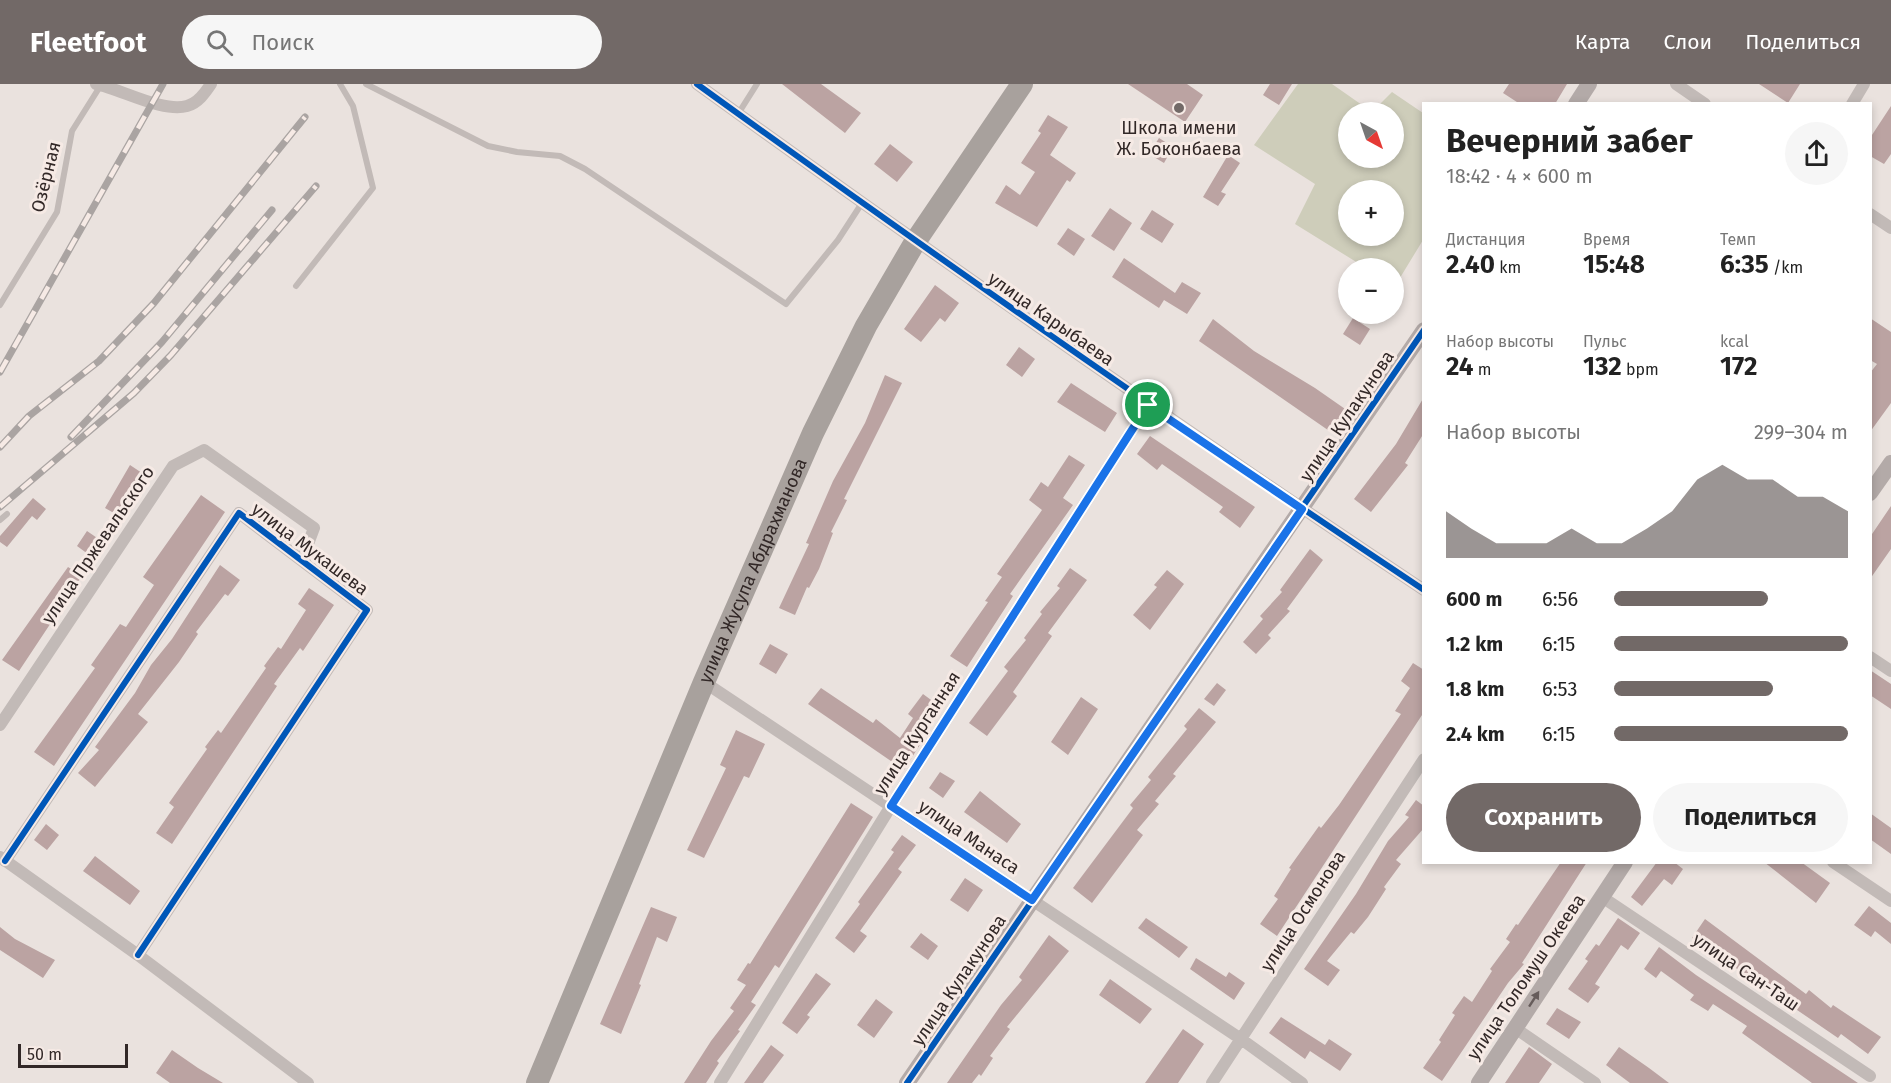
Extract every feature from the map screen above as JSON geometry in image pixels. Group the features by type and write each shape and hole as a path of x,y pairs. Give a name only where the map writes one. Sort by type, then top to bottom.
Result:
{"highway":[{"name":"улица Жусупа Абдрахманова","path":"537,1083 704,682 813,433 866,326 915,242 1022,84"}],"street":[{"path":"99,84 173,107 188,106 203,96 211,84"},
{"name":"улица Карыбаева","path":"697,84 915,242 1148,405 1422,589"},
{"path":"1577,102 1589,84"},
{"path":"1676,84 1702,102"},
{"path":"1853,102 1864,84"},
{"path":"1872,215 1891,228"},
{"name":"улица Кулакунова","path":"907,1083 1422,333"},
{"name":"улица Курганная","path":"720,1083 891,806 1148,405"},
{"name":"улица Пржевальского","path":"0,725 173,466 204,450 314,528 302,560"},
{"path":"1872,490 1891,463"},
{"name":"улица Мукашева","path":"2,859 239,513 367,610 138,955"},
{"path":"1872,658 1891,671"},
{"name":"улица Манаса","path":"704,682 1241,1039 1302,1083"},
{"name":"улица Осмонова","path":"1212,1083 1422,762"},
{"path":"2,859 138,955 308,1083"},
{"name":"улица Толомуш Океева","path":"1479,1083 1624,864"},
{"path":"1836,864 1891,901"},
{"name":"улица Сан-Таш","path":"1602,897 1870,1076"},
{"path":"1515,1028 1595,1083"}],"lane":[{"name":"Озёрная","path":"0,305 57,212 69,158 72,131 99,84"},
{"path":"296,286 373,188 353,106 340,84"},
{"path":"366,84 488,146 517,153 560,156 585,169 786,304 838,240 862,203"},
{"path":"738,114 757,84"},
{"path":"0,520 7,514"}],"green space":[{"path":"1298,84 1332,84 1358,102 1338,102 1338,168 1404,168 1404,102 1382,102 1392,92 1422,112 1422,242 1404,271 1404,258 1350,258 1295,224 1315,184 1254,145"}],"building":[{"path":"782,84 821,84 861,113 845,133"},
{"name":"Школа имени Ж. Боконбаева","path":"1128,84 1187,84 1203,95 1185,122"},
{"path":"1270,84 1292,84 1279,105 1263,95"},
{"path":"1509,84 1567,84 1556,102 1517,102 1503,93"},
{"path":"1759,84 1800,84 1786,102"},
{"path":"1891,106 1891,154 1884,164 1872,157 1872,135"},
{"path":"1048,115 1068,127 1050,155 1076,173 1070,182 1067,180 1037,227 995,203 1006,185 1020,195 1035,172 1021,163 1041,133 1038,131"},
{"path":"1159,138 1173,147 1164,163 1149,154"},
{"path":"890,144 913,162 897,182 874,164"},
{"path":"1228,155 1240,163 1221,192 1226,194 1218,206 1203,197"},
{"path":"1110,208 1132,223 1114,251 1091,236"},
{"path":"1152,210 1174,224 1162,243 1140,229"},
{"path":"1068,228 1085,239 1074,256 1057,244"},
{"path":"1124,258 1175,293 1182,282 1201,293 1187,314 1164,300 1159,308 1112,277"},
{"path":"935,285 959,303 945,322 940,318 921,342 904,329"},
{"path":"1213,319 1254,351 1348,411 1359,394 1365,398 1338,437 1199,341"},
{"path":"1872,319 1891,332 1891,403 1872,429 1872,370 1877,364 1872,361"},
{"path":"1349,324 1362,324 1370,329 1360,345 1343,334"},
{"path":"1019,347 1035,359 1022,377 1006,365"},
{"path":"885,375 902,383 844,499 847,500 831,532 833,533 819,569 809,588 807,587 795,615 779,608 809,544 806,543 833,481 865,423"},
{"path":"1071,383 1117,413 1105,432 1057,402"},
{"path":"1422,400 1422,436 1405,463 1408,465 1371,512 1354,499 1396,444"},
{"path":"1150,436 1255,507 1240,528 1219,512 1223,507 1162,464 1157,470 1137,454"},
{"path":"1069,455 1085,465 1063,498 1073,505 1010,594 1013,596 967,667 950,656 988,602 985,601 1002,577 997,574 1042,510 1029,500 1041,482 1048,487"},
{"path":"130,465 148,477 121,517 105,508"},
{"path":"201,495 225,512 54,766 34,752 95,668 91,665 120,624 126,627 154,585 143,577"},
{"path":"33,498 46,509 37,520 32,516 7,547 0,542 0,536"},
{"path":"1891,506 1891,549 1872,576 1872,534"},
{"path":"87,531 103,542 92,557 77,546"},
{"path":"1310,549 1323,560 1287,609 1290,611 1268,635 1271,638 1256,654 1243,642 1263,619 1260,616 1282,592 1280,590"},
{"path":"220,565 240,580 228,596 225,594 196,632 198,634 179,662 138,714 148,722 95,787 78,773 99,750 95,747 135,693 151,665 172,639"},
{"path":"68,567 82,576 19,671 2,660"},
{"path":"1070,568 1087,580 1048,633 1052,636 1013,692 1017,696 987,736 969,723 1008,671 1004,667 1026,640 1024,638 1042,614 1040,612 1060,588 1057,586"},
{"path":"1167,570 1184,584 1150,630 1133,615 1157,587 1154,585"},
{"path":"309,588 334,605 303,651 300,648 274,684 277,686 172,844 156,833 174,807 169,803 207,749 205,747 218,730 221,733 266,668 264,666 278,647 281,649 306,610 298,604"},
{"path":"770,644 788,654 776,674 759,664"},
{"path":"1413,663 1422,669 1422,715 1277,936 1260,924 1278,899 1274,896 1291,869 1289,868 1319,826 1321,828 1339,805 1401,714 1395,711 1410,688 1401,681"},
{"path":"1872,671 1891,684 1891,709 1872,696"},
{"path":"1217,683 1226,690 1214,706 1204,699"},
{"path":"821,688 873,723 876,719 900,738 913,718 908,714 923,694 942,708 918,741 921,743 904,770 808,704"},
{"path":"1081,697 1098,709 1068,755 1051,742"},
{"path":"1199,708 1216,722 1173,774 1176,776 1155,801 1159,804 1137,830 1143,835 1092,903 1073,888 1133,808 1130,805 1151,780 1148,777 1187,729 1184,726"},
{"path":"736,730 765,744 749,778 744,776 704,858 687,850 726,768 720,765"},
{"path":"940,772 955,781 943,798 929,788"},
{"path":"980,791 1021,824 1007,843 964,812"},
{"path":"1416,800 1422,804 1422,830 1396,860 1401,864 1384,887 1386,889 1368,917 1354,934 1351,932 1327,961 1340,970 1328,986 1304,969 1356,894 1388,841 1409,817 1405,815"},
{"path":"851,803 873,817 779,968 775,965 751,1002 756,1005 717,1061 719,1063 706,1083 684,1083 734,1011 730,1008 746,985 737,980 748,963 750,964"},
{"path":"1872,814 1891,828 1891,854 1872,840"},
{"path":"46,824 59,835 47,850 34,840"},
{"path":"902,835 916,845 898,869 902,872 860,931 867,936 854,953 835,938 894,852 891,850"},
{"path":"95,856 140,891 130,905 83,871"},
{"path":"1560,864 1586,864 1522,963 1524,964 1508,983 1442,1081 1423,1068 1441,1042 1439,1040 1455,1015 1452,1013 1464,996 1472,1002 1492,971 1490,969 1510,942 1506,939 1516,924 1518,925"},
{"path":"1656,864 1677,864 1683,869 1672,885 1664,879 1642,906 1631,897"},
{"path":"1767,864 1804,864 1830,883 1816,903"},
{"path":"965,878 983,890 968,912 950,900"},
{"path":"1869,906 1891,923 1891,944 1875,931 1871,937 1854,925"},
{"path":"651,907 677,917 667,942 657,937 621,1034 600,1024"},
{"path":"1146,918 1188,947 1179,958 1138,928"},
{"path":"1618,918 1640,933 1628,950 1621,945 1595,984 1600,987 1588,1003 1568,989 1588,961 1585,959 1596,944 1599,946"},
{"path":"1705,919 1806,994 1809,990 1831,1008 1833,1005 1881,1037 1868,1054 1841,1034 1838,1038 1692,938"},
{"path":"0,927 15,939 55,960 43,978 0,950"},
{"path":"921,933 938,946 928,960 910,947"},
{"path":"1049,935 1069,951 1007,1027 1010,1029 990,1056 993,1058 981,1076 979,1074 972,1083 947,1083 1001,1005 1022,980 1019,977"},
{"path":"1659,947 1696,975 1858,1083 1812,1083 1742,1033 1747,1026 1713,1004 1708,1011 1690,1000 1694,995 1661,971 1656,978 1644,969"},
{"path":"1196,958 1226,977 1229,972 1245,983 1234,1000 1190,969"},
{"path":"816,973 831,984 807,1015 810,1017 797,1034 782,1023"},
{"path":"1110,979 1152,1009 1140,1024 1099,995"},
{"path":"876,999 893,1012 874,1038 857,1025"},
{"path":"1557,1008 1581,1022 1569,1039 1546,1024"},
{"path":"1281,1017 1325,1045 1329,1039 1352,1054 1340,1071 1310,1051 1305,1059 1269,1033"},
{"path":"1183,1029 1204,1044 1178,1083 1145,1083"},
{"path":"771,1045 784,1055 763,1083 744,1083"},
{"path":"1529,1047 1552,1064 1539,1083 1505,1083"},
{"path":"1619,1047 1669,1083 1630,1083 1606,1065"},
{"path":"172,1050 223,1083 170,1083 156,1073"}],"railway":[{"path":"0,372 163,84"},
{"path":"0,447 29,416 99,361 154,303 305,117"},
{"path":"0,507 134,393 171,355 316,186"},
{"path":"71,437 162,342 272,210"}],"cycle path":[{"path":"697,84 1058,340 1422,589"},
{"path":"907,1083 1422,333"},
{"path":"5,861 239,513 367,610 138,955"}],"place":[{"name":"Школа имени Ж. Боконбаева","path":"1179,108"}],"route":[{"path":"1148,405 1302,509 1032,900 891,806 1148,405"}]}
